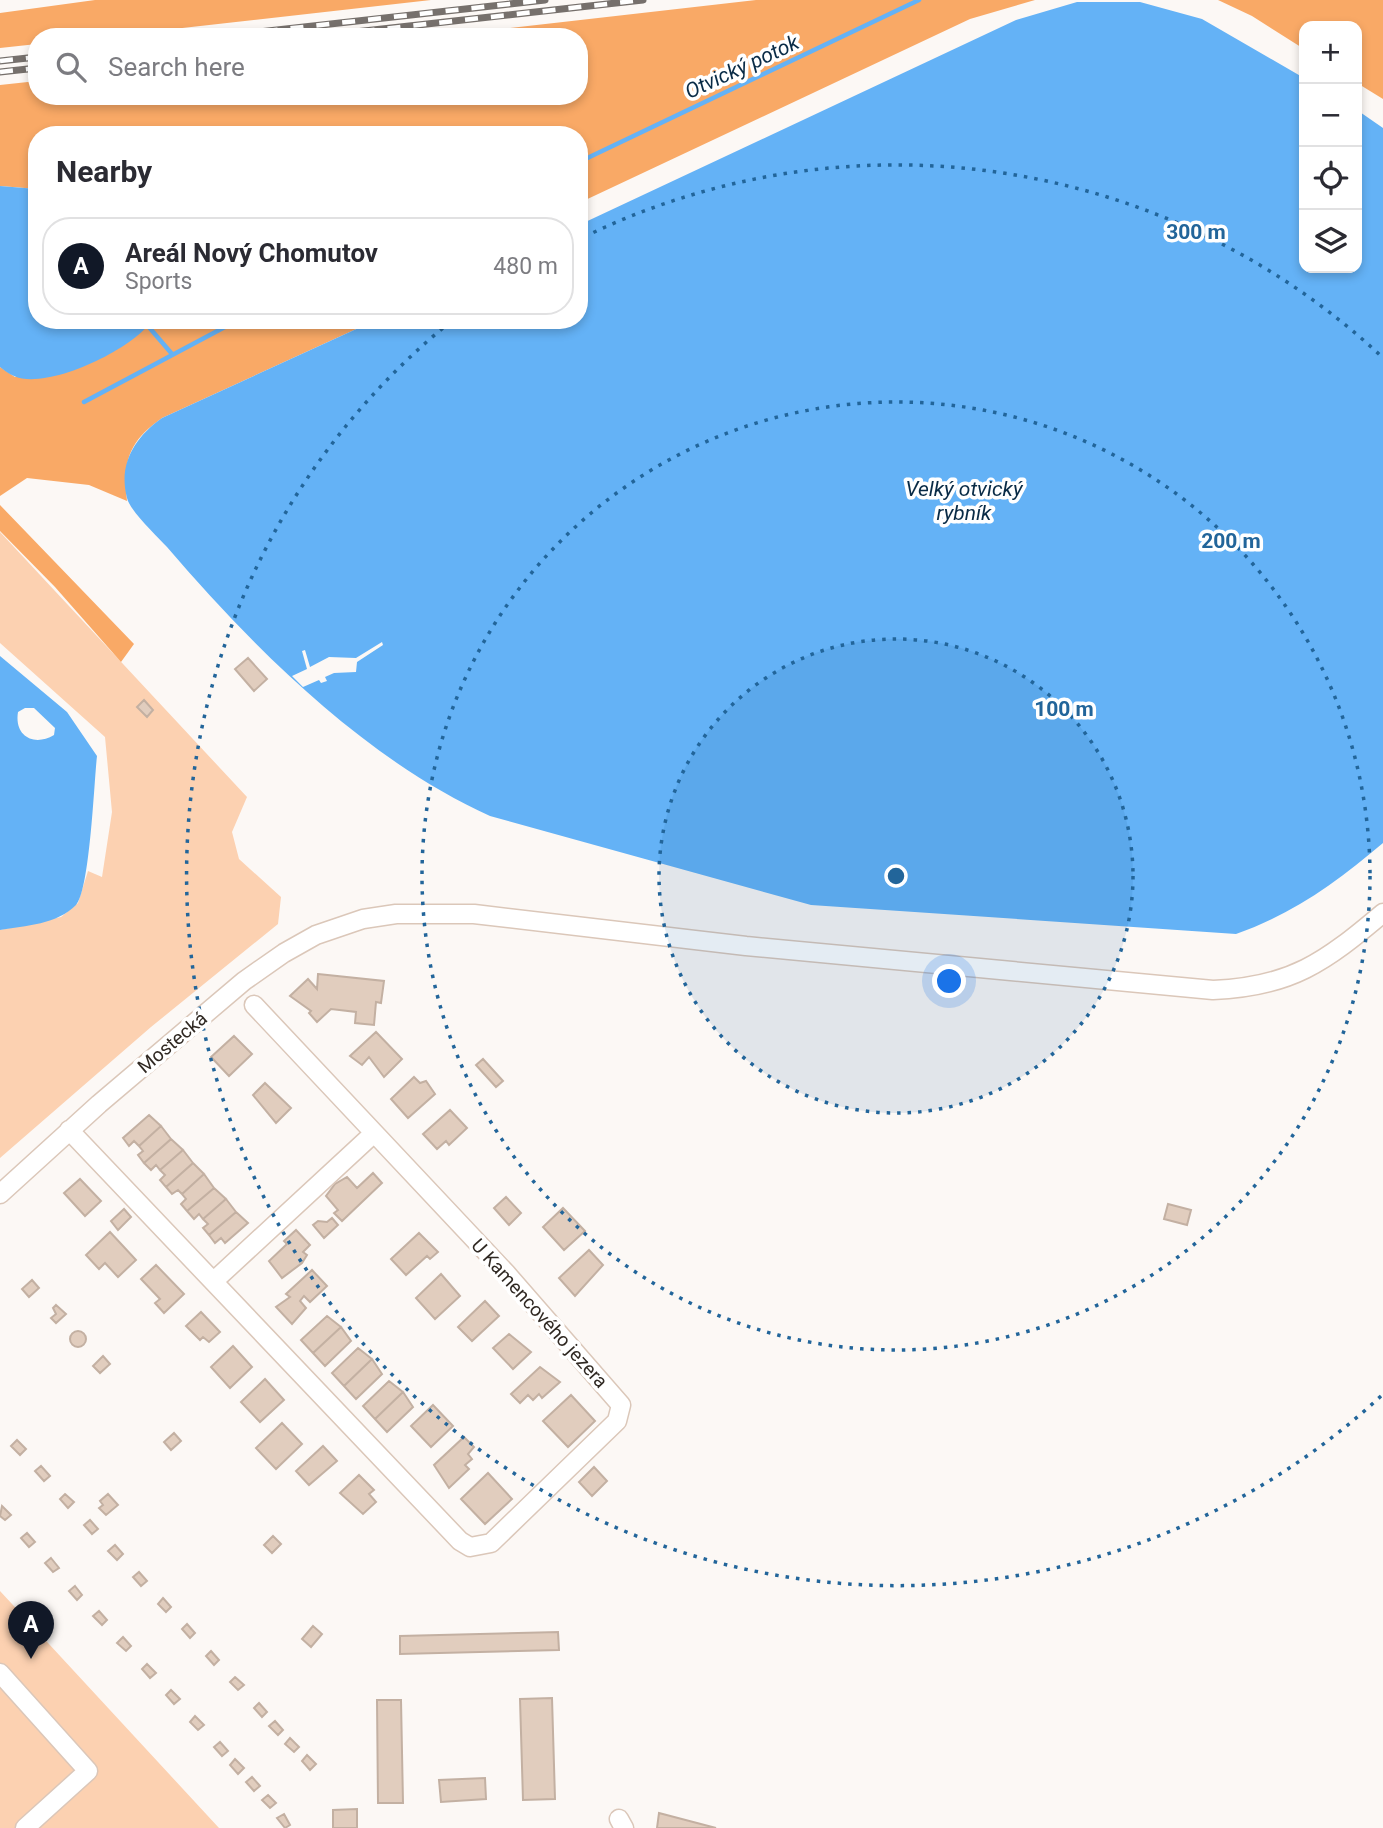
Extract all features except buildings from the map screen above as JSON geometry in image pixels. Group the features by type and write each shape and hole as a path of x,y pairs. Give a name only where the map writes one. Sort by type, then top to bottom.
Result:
{"street":[{"name":"Mostecká","path":"0,1194 69,1130 244,981 316,935 363,919 426,913 486,915 773,949 1213,990 1261,985 1302,972 1326,958 1383,913"},
{"name":"U Kamencového jezera","path":"69,1130 215,1280 460,1541 470,1547 491,1543 617,1421 621,1405 506,1273 254,1005"},
{"path":"215,1280 373,1134"},
{"path":"0,1674 88,1770 25,1828"}],"shaded area":[{"path":"95,0 431,0 182,28 28,28 28,45 0,48 0,13"},
{"path":"756,0 1035,0 970,19 588,199 588,126 28,126 28,188 0,186 0,85 28,82 28,105 588,105 588,28 510,28"},
{"path":"1218,0 1383,0 1383,99 1362,86 1362,21 1299,21 1299,46 1252,16"},
{"path":"140,329 356,329 162,418 142,435 130,454 126,475 127,501 89,485 27,478 0,496 0,367 15,377"},
{"path":"0,505 134,644 121,662 55,587 0,531"},
{"path":"0,532 247,797 232,832 239,859 281,897 278,924 151,1027 0,1158 0,930 61,917 78,903 88,871 102,877 112,812 105,737 0,643"},
{"path":"0,1591 219,1828 0,1828"}],"water":[{"name":"Velký otvický rybník","path":"1077,2 1140,2 1202,19 1299,75 1299,273 1362,273 1362,113 1383,128 1383,843 1349,871 1295,907 1236,934 811,905 490,816 444,793 357,733 275,663 133,510 125,486 131,452 152,425 162,418 356,329 588,329 588,221 1016,20"},
{"path":"0,186 28,188 28,329 144,329 109,354 67,373 29,379 14,376 0,367"},
{"path":"0,656 67,712 97,756 88,858 81,895 76,905 51,920 0,930","holes":["25,708 34,708 55,728 54,735 39,740 22,733 18,712"]}],"pier":[{"path":"382,642 383,645 357,662 356,672 334,673 325,677 327,681 321,683 319,680 303,687 292,676 307,669 302,651 305,650 310,667 329,657 356,658"}],"waterway":[{"name":"Otvický potok","path":"588,158 919,0"},
{"path":"151,329 172,354"},
{"name":"Otvický potok","path":"84,402 221,329"}],"railway":[{"path":"294,28 545,0"},
{"path":"391,28 643,0"},
{"path":"0,61 28,58"},
{"path":"0,72 28,69"}],"place":[{"name":"Areál Nový Chomutov","path":"31,1659"}]}
